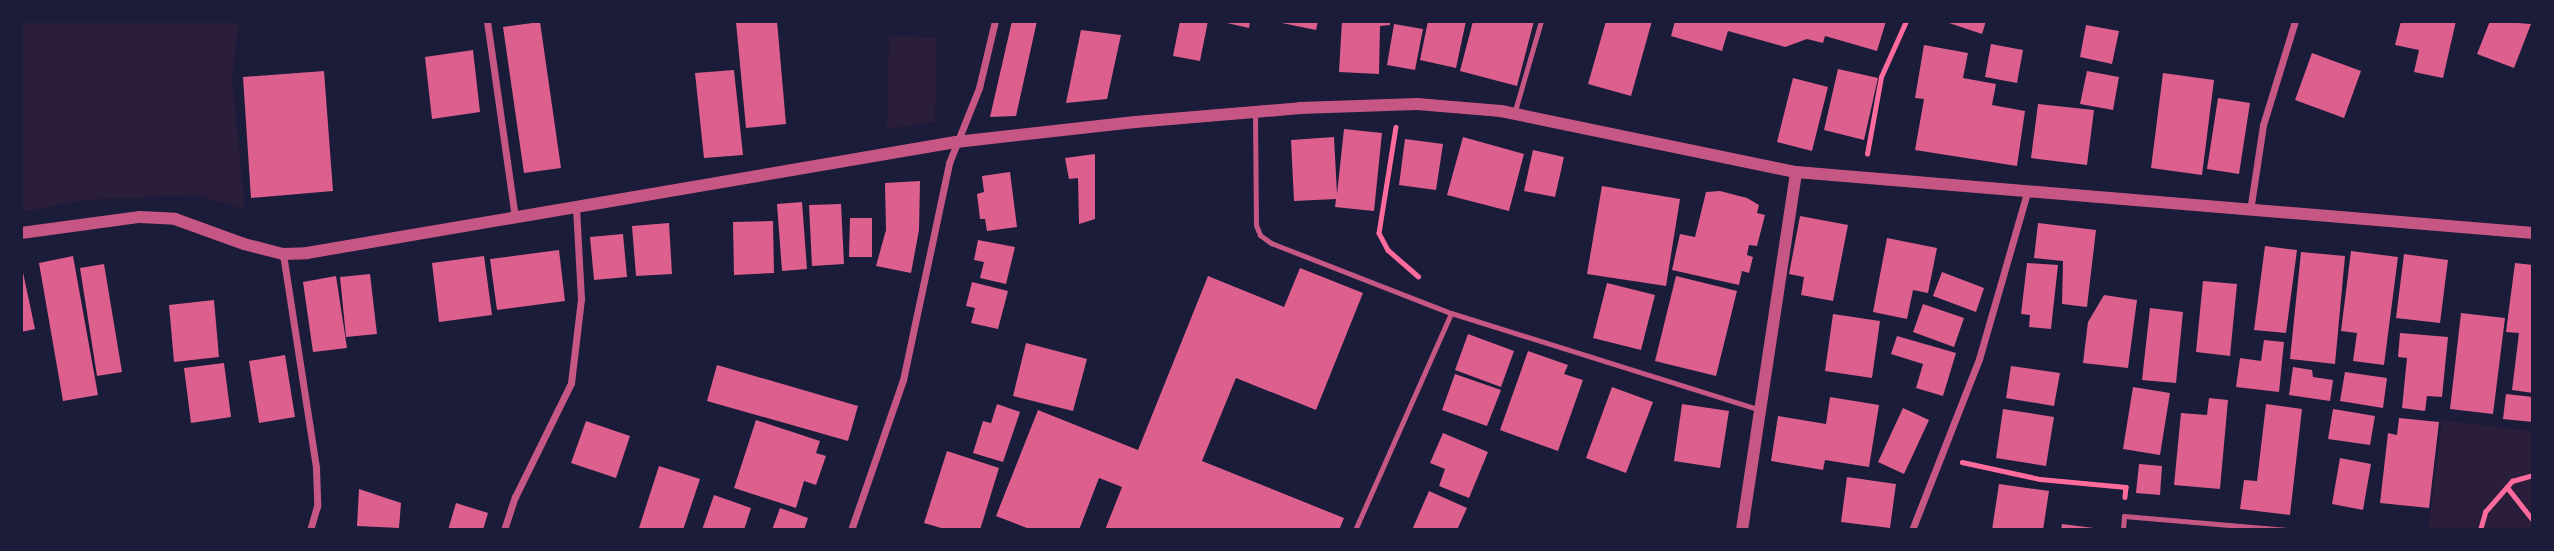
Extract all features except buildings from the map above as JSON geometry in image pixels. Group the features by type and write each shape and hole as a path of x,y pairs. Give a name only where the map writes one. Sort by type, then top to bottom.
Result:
{"street":[{"path":"487,21 515,218"},
{"path":"851,530 903,380 925,286 944,184 956,142 979,88 995,21"},
{"path":"2250,212 2263,125 2295,21"},
{"path":"21,233 140,217 175,219 244,244 283,254 331,249 956,142 1255,112 1397,104 1461,106 1514,114 1796,172 2250,212 2533,233"},
{"path":"1742,530 1796,172"},
{"path":"1912,530 1979,359 2027,193"},
{"path":"504,530 515,497 571,383 581,299 576,208"},
{"path":"283,254 316,468 317,506 310,530"}],"lane":[{"path":"1514,114 1541,21"},
{"path":"1255,112 1256,225 1261,235 1271,243 1451,313 1760,410"},
{"path":"1355,530 1451,313"},
{"path":"2123,530 2124,516 2287,530"}],"path":[{"path":"1863,179 1881,77 1906,21"},
{"path":"1397,104 1395,144 1379,233 1388,250 1421,280"},
{"path":"1942,458 2040,479 2126,487 2124,516"},
{"path":"2480,530 2485,512 2512,481 2533,475"},
{"path":"2507,487 2533,520"}],"shaded area":[{"path":"21,21 239,21 232,77 245,210 197,195 85,200 21,212"},
{"path":"889,35 937,38 935,122 887,129"},
{"path":"2442,420 2533,431 2533,530 2428,530"}]}
